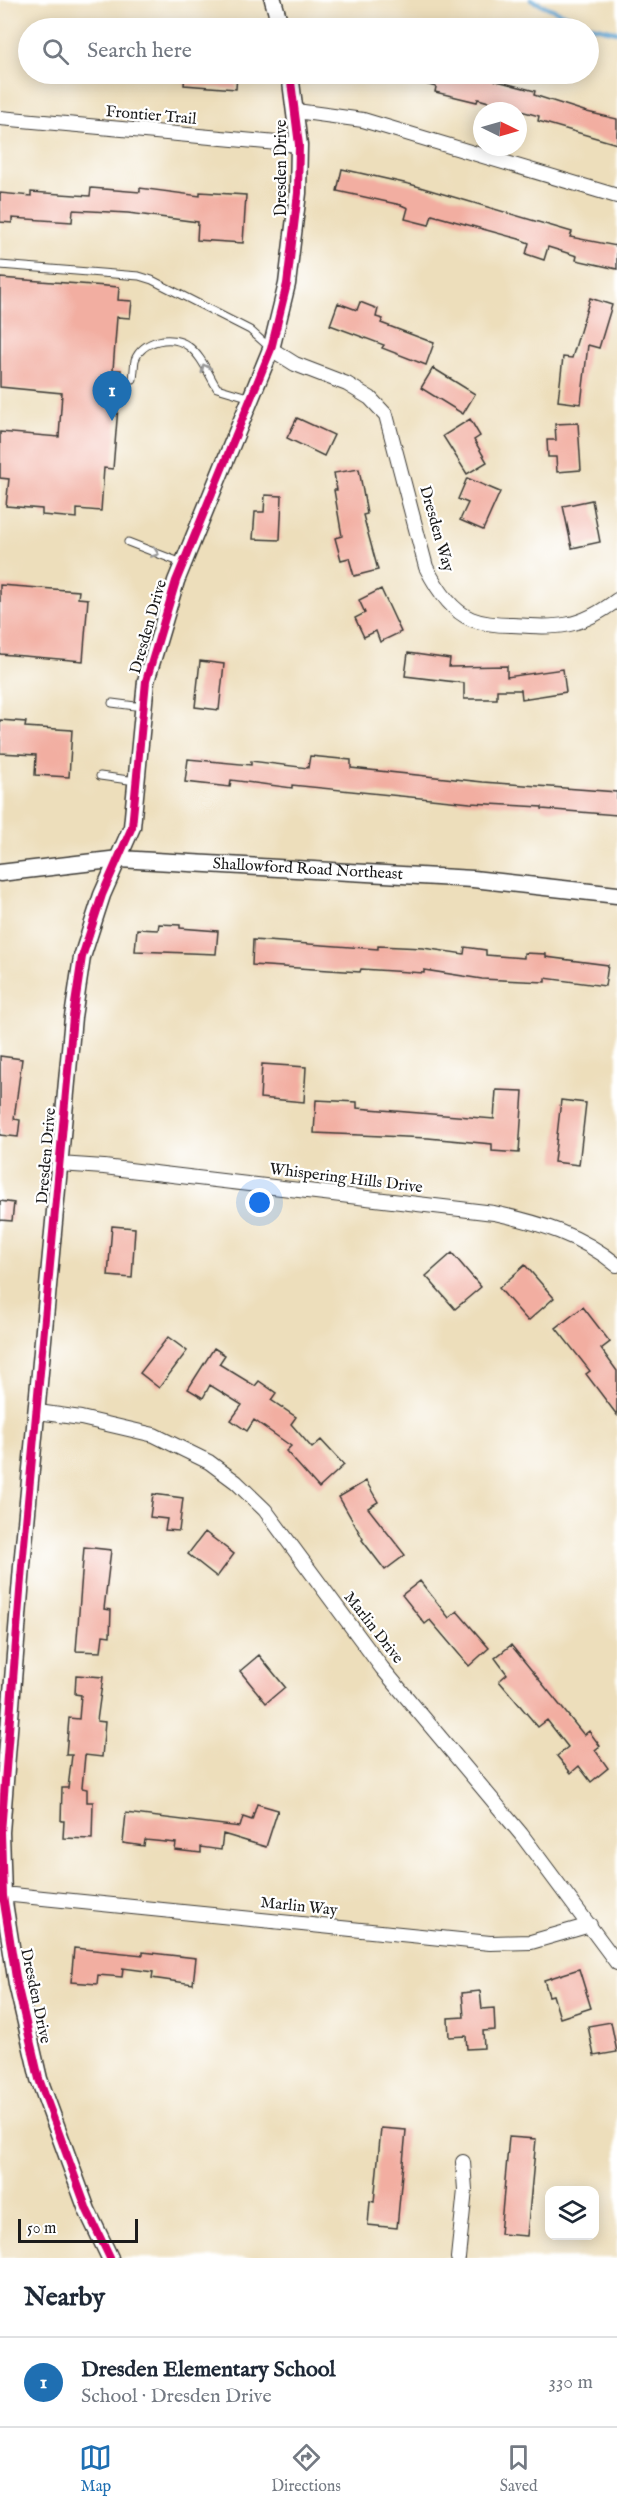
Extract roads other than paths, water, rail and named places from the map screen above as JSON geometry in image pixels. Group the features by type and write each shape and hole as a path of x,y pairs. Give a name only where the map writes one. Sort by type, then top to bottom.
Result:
{"street":[{"path":"273,0 278,18"},
{"name":"Dresden Drive","path":"110,2258 83,2201 39,2079 17,1984 3,1896 1,1832 59,1164 73,1017 82,957 102,895 132,826 146,681 183,563 271,349 288,284 295,234 299,146 292,84"},
{"path":"296,111 363,120 617,196"},
{"name":"Frontier Trail","path":"0,118 299,146"},
{"name":"Dresden Way","path":"271,349 295,364 347,384 370,398 386,415 426,567 437,590 471,619 503,625 556,628 583,621 617,600"},
{"name":"Shallowford Road Northeast","path":"0,873 119,859 473,879 617,895"},
{"name":"Whispering Hills Drive","path":"59,1164 104,1167 495,1214 535,1222 573,1235 617,1265"},
{"name":"Marlin Drive","path":"38,1412 81,1418 154,1435 209,1462 236,1482 265,1510 382,1668 521,1834 617,1963"},
{"name":"Marlin Way","path":"3,1896 13,1895 490,1943 531,1942 590,1924"},
{"path":"458,2258 465,2190 463,2162"}],"lane":[{"path":"0,265 139,276 152,280 250,330 271,349"},
{"path":"134,379 135,361 140,352 154,342 172,340 187,345 200,358 218,388 251,398"},
{"path":"128,542 183,563"},
{"path":"112,703 143,707"},
{"path":"100,776 136,781"}],"waterway":[{"path":"531,0 573,18"},
{"path":"599,28 617,32"}],"place":[{"name":"Dresden Elementary School","path":"112,421"}]}
